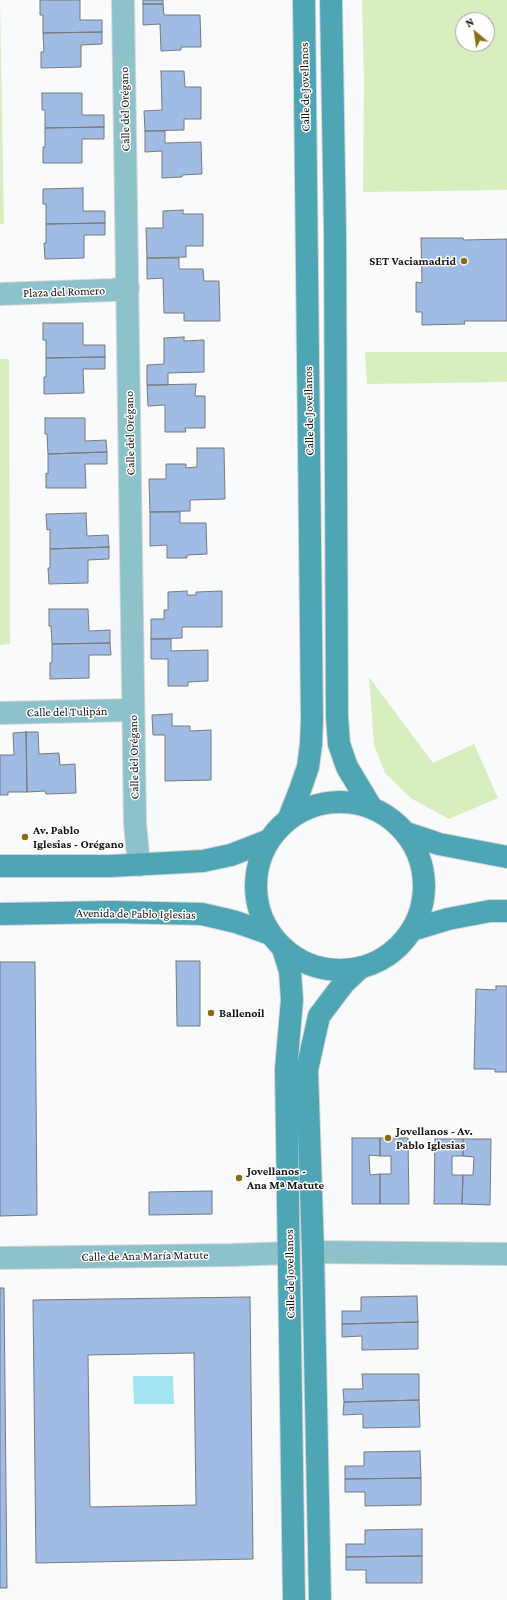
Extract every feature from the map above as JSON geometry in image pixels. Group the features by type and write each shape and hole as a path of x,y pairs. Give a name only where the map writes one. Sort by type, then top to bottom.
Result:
{"street":[{"name":"Calle del Orégano","path":"123,0 135,823 139,865"},
{"name":"Calle de Jovellanos","path":"289,818 308,766 312,719 304,0"},
{"path":"331,0 335,254 337,717 339,744 347,767 371,807"},
{"name":"Plaza del Romero","path":"0,294 113,290 128,288"},
{"name":"Calle del Tulipán","path":"0,713 134,710"},
{"path":"0,866 139,865 203,862 231,855 267,841 289,818 306,808 323,803 345,802 371,807 392,819 406,833 416,849 421,862 424,878 424,893 421,911 412,930 397,948 380,960 360,968"},
{"path":"406,833 439,844 507,857"},
{"name":"Calle de Jovellanos","path":"267,841 258,865 256,894 260,914 277,941 290,971 292,1000 286,1069 294,1600"},
{"path":"412,930 490,911 507,911"},
{"name":"Avenida de Pablo Iglesias","path":"0,914 112,912 202,914 236,922 277,941 298,959 313,966 343,970 360,968"},
{"name":"Calle de Jovellanos","path":"320,1600 313,1252 307,1070 319,1016 344,983 360,968"},
{"path":"313,1252 507,1254"},
{"name":"Calle de Ana María Matute","path":"0,1258 289,1253"}],"green space":[{"path":"0,0 4,224 0,224"},
{"path":"362,0 507,0 507,190 363,192 364,82"},
{"path":"365,352 507,352 507,382 367,384"},
{"path":"0,359 9,359 10,644 0,645"},
{"path":"369,677 433,763 474,744 498,798 449,819 412,799 385,773 374,745"}],"water":[{"path":"133,1376 173,1376 174,1404 134,1404"}],"building":[{"path":"40,0 80,0 80,20 102,20 102,32 43,33 43,15 40,15"},
{"path":"143,0 163,0 163,4 143,4"},
{"path":"143,4 163,4 164,15 200,15 201,47 181,47 181,50 161,51 160,24 143,25"},
{"path":"102,32 102,44 81,45 81,67 41,68 41,52 44,52 43,33"},
{"path":"161,71 184,71 185,87 201,87 201,119 184,119 184,130 145,131 144,111 162,110"},
{"path":"42,93 82,93 82,115 104,115 104,127 45,128 45,110 42,110"},
{"path":"104,127 104,139 82,139 82,163 43,163 45,128"},
{"path":"145,131 165,131 165,143 201,142 202,174 162,178 162,151 145,152"},
{"path":"83,188 83,211 105,211 105,223 46,224 46,204 43,204 43,189"},
{"path":"183,210 183,214 203,214 203,246 186,246 186,257 147,258 146,228 163,228 163,211"},
{"path":"105,223 105,235 84,235 84,258 45,259 44,243 46,243 46,224"},
{"name":"SET Vaciamadrid","path":"421,238 463,238 464,240 507,239 507,321 464,321 465,324 422,325 422,312 416,312 416,282 422,283"},
{"path":"147,258 179,258 179,269 203,269 204,281 219,281 220,321 184,321 184,313 164,313 163,278 147,279"},
{"path":"43,323 83,323 83,345 105,345 105,357 46,358 46,340 43,340"},
{"path":"184,337 184,341 204,340 204,372 168,373 168,385 147,385 147,365 164,364 164,338"},
{"path":"105,357 105,369 83,369 84,393 44,394 46,358"},
{"path":"196,384 195,396 205,396 205,428 185,428 186,432 165,432 165,405 148,406 147,385"},
{"path":"45,418 85,418 85,441 106,440 107,452 48,454 47,434 45,434"},
{"path":"197,448 224,448 225,499 190,500 190,511 150,512 149,479 166,479 166,464 186,464 186,468 197,467"},
{"path":"107,452 107,464 85,464 86,488 46,488 48,454"},
{"path":"150,512 180,512 180,523 206,523 207,554 187,555 187,558 167,558 167,545 150,546"},
{"path":"86,513 87,536 108,535 109,547 50,549 50,529 47,530 46,514"},
{"path":"109,547 109,559 88,560 88,583 49,584 48,568 50,568 50,549"},
{"path":"187,591 187,595 196,595 196,592 222,591 222,627 182,627 182,638 151,639 151,619 164,619 164,610 168,610 168,592"},
{"path":"49,609 88,609 89,631 110,630 110,643 52,644 51,626 49,626"},
{"path":"151,639 171,639 171,651 208,650 208,681 188,682 188,686 168,686 168,659 151,659"},
{"path":"110,643 111,655 89,655 89,678 50,679 52,644"},
{"path":"172,714 172,726 190,726 190,731 211,730 211,780 165,781 165,735 153,735 152,715"},
{"path":"26,732 27,792 8,792 8,795 0,795 0,755 14,755 13,733"},
{"path":"26,732 38,732 39,754 59,753 60,765 75,764 76,793 46,794 45,791 27,792"},
{"path":"176,961 200,961 200,1026 177,1026"},
{"path":"0,962 35,962 37,1215 0,1216"},
{"path":"496,986 507,986 507,1072 495,1072 495,1069 474,1069 476,989 496,990"},
{"path":"352,1138 380,1138 380,1156 369,1155 370,1175 380,1174 380,1204 352,1204"},
{"path":"380,1138 408,1138 409,1204 380,1204 380,1174 391,1174 391,1156 380,1156"},
{"path":"435,1139 463,1139 463,1156 452,1156 452,1175 463,1175 462,1204 434,1204"},
{"path":"463,1139 491,1139 490,1205 462,1204 463,1175 473,1175 474,1157 463,1156"},
{"path":"212,1191 212,1214 149,1215 149,1192"},
{"path":"0,1288 4,1288 7,1588 0,1588"},
{"path":"417,1296 418,1322 342,1324 342,1311 361,1311 361,1297"},
{"path":"250,1297 253,1559 36,1563 33,1300","holes":["194,1353 196,1505 90,1507 88,1355"]},
{"path":"418,1322 418,1349 362,1350 362,1336 342,1337 342,1324"},
{"path":"362,1374 419,1374 419,1400 344,1402 343,1389 363,1389"},
{"path":"419,1400 420,1427 363,1428 363,1414 343,1415 344,1402"},
{"path":"420,1451 421,1478 345,1479 345,1466 364,1466 364,1452"},
{"path":"421,1478 421,1505 365,1506 365,1492 345,1492 345,1479"},
{"path":"422,1529 422,1556 346,1557 346,1544 365,1544 365,1530"},
{"path":"422,1556 422,1583 366,1583 366,1570 346,1570 346,1557"}],"place":[{"name":"SET Vaciamadrid","path":"464,261"},
{"name":"Av. Pablo Iglesias - Orégano","path":"25,837"},
{"name":"Ballenoil","path":"211,1013"},
{"name":"Jovellanos - Av. Pablo Iglesias","path":"388,1138"},
{"name":"Jovellanos - Ana Mª Matute","path":"239,1178"}]}
